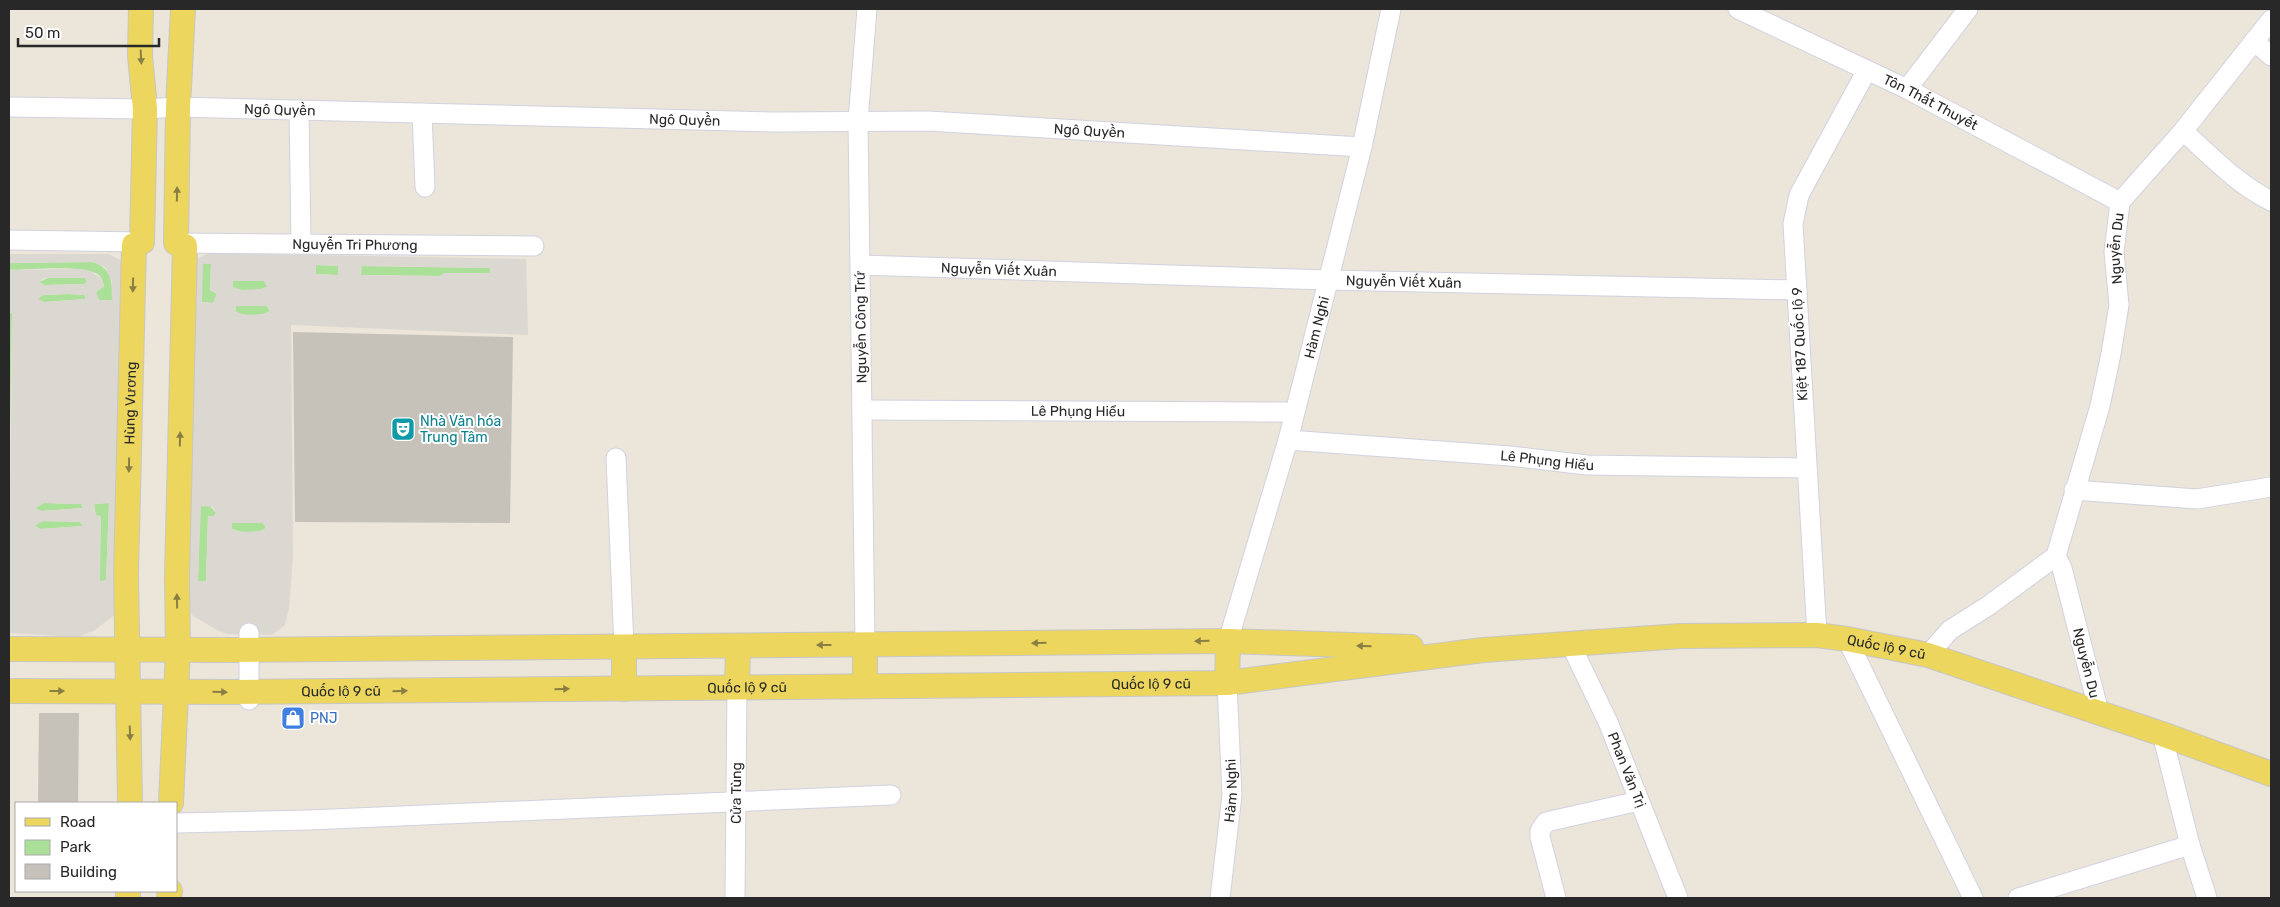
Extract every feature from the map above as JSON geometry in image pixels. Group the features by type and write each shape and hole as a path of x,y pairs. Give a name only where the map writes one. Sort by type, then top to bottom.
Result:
{"main road":[{"name":"Hùng Vương","path":"130,802 126,650 138,244 145,109 140,55 141,9"},
{"path":"172,802 178,650 180,245 178,107 183,9"},
{"path":"138,244 180,245"},
{"name":"Quốc lộ 9 cũ","path":"9,691 176,692 249,696 624,688 1227,683 1483,650 1681,636 1817,635 1928,655 2099,712 2271,774"},
{"path":"1227,683 1228,641"},
{"name":"Quốc lộ 9 cũ","path":"9,649 178,650 249,642 624,647 1228,641 1483,650"},
{"path":"864,686 865,645"},
{"path":"737,688 738,646"},
{"path":"624,647 624,688"}],"street":[{"name":"Nguyễn Công Trứ","path":"865,645 858,121 867,9"},
{"name":"Hàm Nghi","path":"1228,641 1288,440 1362,147 1391,9"},
{"name":"Tôn Thất Thuyết","path":"1738,9 1907,89 2120,202"},
{"path":"1907,89 1968,9"},
{"name":"Nguyễn Du","path":"2099,712 2062,568 2056,556 2100,406 2116,321 2119,304 2114,252 2120,202 2183,131 2271,20"},
{"path":"2254,41 2271,56"},
{"name":"Kiệt 187 Quốc lộ 9","path":"1817,635 1793,224 1799,195 1867,70"},
{"name":"Ngô Quyền","path":"9,108 145,109 178,107 774,122 928,121 1362,147"},
{"path":"299,110 301,244"},
{"path":"422,113 425,187"},
{"path":"2183,131 2242,183 2271,201"},
{"path":"9,240 138,244"},
{"name":"Nguyễn Tri Phương","path":"180,245 534,246"},
{"name":"Nguyễn Viết Xuân","path":"860,265 1328,280 1797,290"},
{"name":"Lê Phụng Hiểu","path":"862,410 1294,412"},
{"name":"Lê Phụng Hiểu","path":"1288,440 1510,456 1587,465 1806,468"},
{"path":"616,458 624,647"},
{"path":"2074,490 2197,498 2271,486"},
{"path":"1928,655 1950,630 1988,606 2056,556"},
{"path":"1847,639 1973,898"},
{"path":"249,642 249,696"},
{"name":"Phan Văn Trị","path":"1570,644 1608,722 1678,898"},
{"name":"Hàm Nghi","path":"1220,898 1232,795 1227,683"},
{"name":"Cửa Tùng","path":"735,898 737,688"},
{"path":"2162,734 2190,845 2206,898"},
{"path":"178,823 309,820 891,795"},
{"path":"1556,898 1540,837 1546,822 1639,801"},
{"path":"2018,898 2190,845"}],"green space":[{"path":"93,262 100,265 110,277 112,301 99,300 96,292 104,285 99,275 92,272 69,269 9,270 9,263"},
{"path":"202,264 211,264 210,290 217,294 213,303 201,302"},
{"path":"316,265 338,266 338,275 316,274"},
{"path":"361,266 490,268 490,273 445,273 440,276 361,275"},
{"path":"48,278 85,278 87,282 85,284 45,285 39,282"},
{"path":"233,281 264,281 268,286 255,290 241,290 233,288"},
{"path":"43,295 84,295 86,299 44,302 38,299"},
{"path":"236,306 267,306 270,311 258,315 244,314 236,312"},
{"path":"9,313 12,313 9,487"},
{"path":"44,503 81,504 83,508 41,511 35,508"},
{"path":"109,503 106,581 99,581 101,516 96,516 94,504"},
{"path":"200,506 210,506 216,513 214,516 208,516 206,581 198,581"},
{"path":"37,522 80,522 83,526 40,529 35,526"},
{"path":"232,523 263,523 266,528 254,532 240,531 232,529"}],"shaded area":[{"path":"209,253 526,259 528,335 291,325 293,555 289,608 285,625 272,635 227,634 217,630 193,616 182,597 191,262","holes":["203,264 211,264 210,290 217,294 213,303 202,302","316,265 338,266 338,275 316,274","362,266 490,268 490,273 445,273 439,276 361,275","233,281 264,281 267,287 242,290 233,287","236,306 267,306 270,311 264,314 244,315 236,312","201,506 213,507 216,513 214,516 208,516 206,581 198,581","232,523 263,523 266,528 260,531 240,532 232,529"]},
{"path":"9,254 109,254 120,260 128,269 121,604 113,616 95,630 78,637 9,633 12,313 9,313 9,270 83,269 92,272 102,279 104,286 96,292 99,300 112,300 112,281 105,267 93,262 9,263","holes":["44,278 85,278 87,282 84,284 45,285 39,282","43,295 84,295 86,299 44,302 38,299","44,503 81,504 83,508 41,511 35,508","109,503 106,580 100,581 101,516 95,515 94,504","43,521 80,522 83,526 40,529 35,526"]}],"building":[{"name":"Nhà Văn hóa Trung Tâm","path":"293,332 513,337 510,523 295,522"},
{"path":"39,713 79,713 78,802 38,802"}],"place":[{"name":"Nhà Văn hóa Trung Tâm","path":"403,429"},
{"name":"PNJ","path":"293,718"}]}
